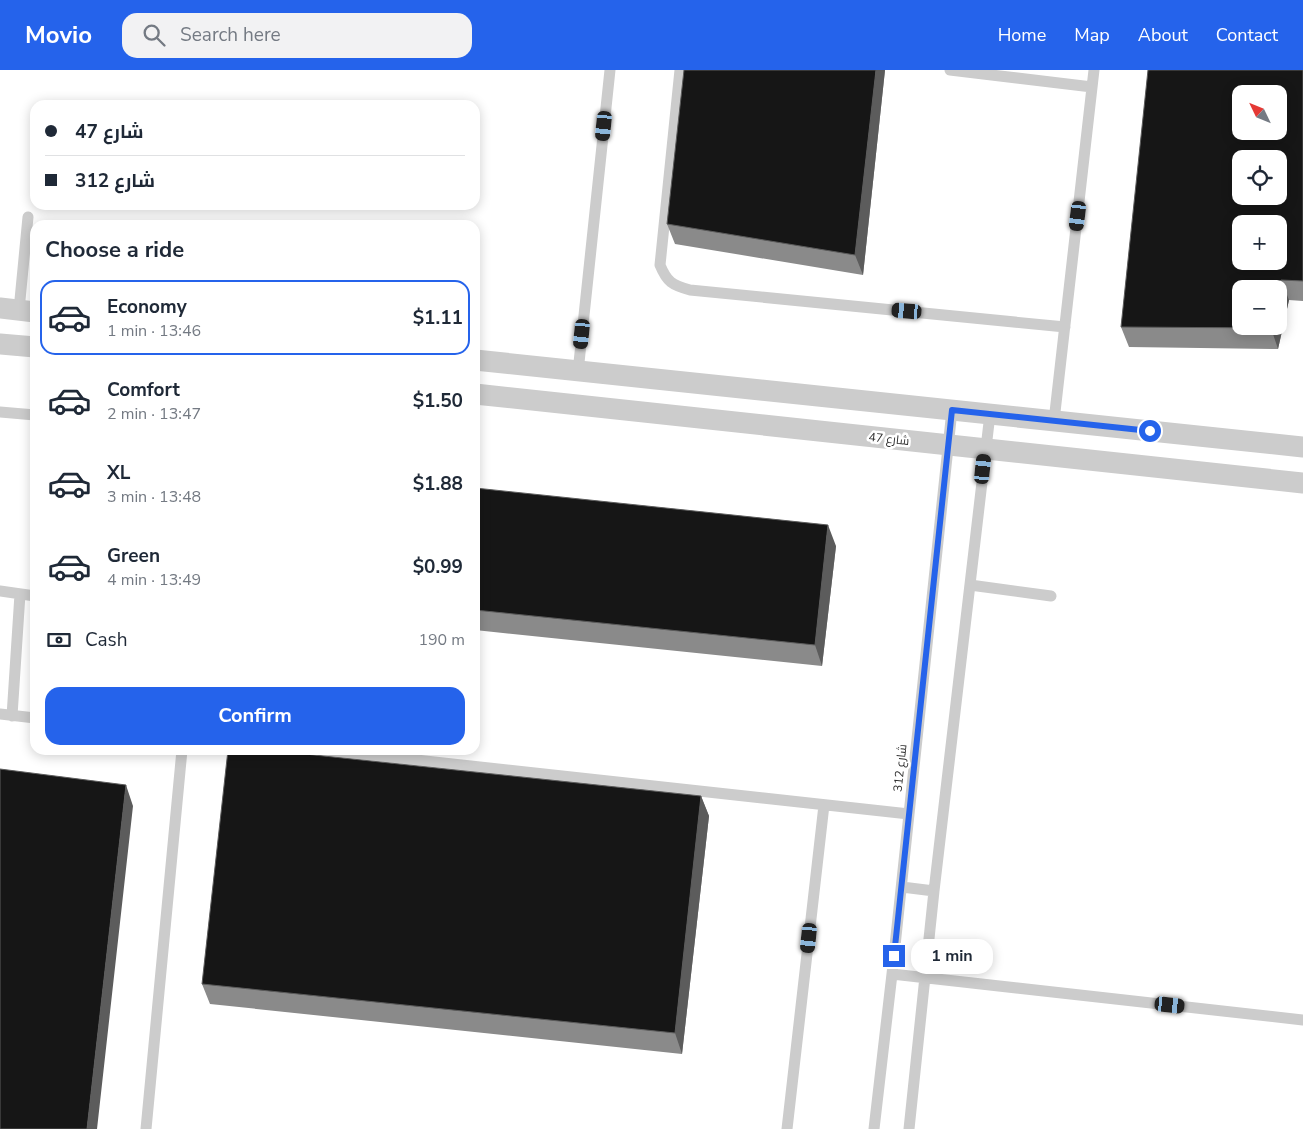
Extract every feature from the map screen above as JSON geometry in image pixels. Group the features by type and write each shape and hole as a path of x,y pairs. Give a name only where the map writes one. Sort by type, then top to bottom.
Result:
{"street":[{"path":"0,344 30,347"},
{"path":"480,361 1303,447"},
{"name":"شارع 47","path":"480,395 1303,483"}],"lane":[{"path":"578,372 610,70"},
{"path":"680,70 660,265 666,278 676,286 690,290 1065,327"},
{"path":"950,70 1092,87"},
{"path":"1054,421 1094,70"},
{"path":"18,310 28,218"},
{"name":"شارع 312","path":"874,1129 902,887 952,410"},
{"path":"0,412 30,415"},
{"path":"909,1129 924,977 990,414"},
{"path":"970,585 1051,596"},
{"path":"0,591 30,595"},
{"path":"12,716 20,594"},
{"path":"0,714 30,718"},
{"path":"146,1129 182,755"},
{"path":"370,755 909,814"},
{"path":"788,1129 824,805"},
{"path":"902,887 934,891"},
{"path":"892,974 1303,1020"}],"building":[{"path":"684,70 876,70 855,255 667,224"},
{"path":"1148,70 1303,70 1303,281 1232,280 1232,328 1121,327"},
{"path":"480,489 828,525 815,645 480,611"},
{"path":"227,755 314,755 701,796 675,1033 202,984"},
{"path":"0,769 126,785 87,1129 0,1129"}],"route":[{"path":"894,956 952,410 1150,431"}]}
